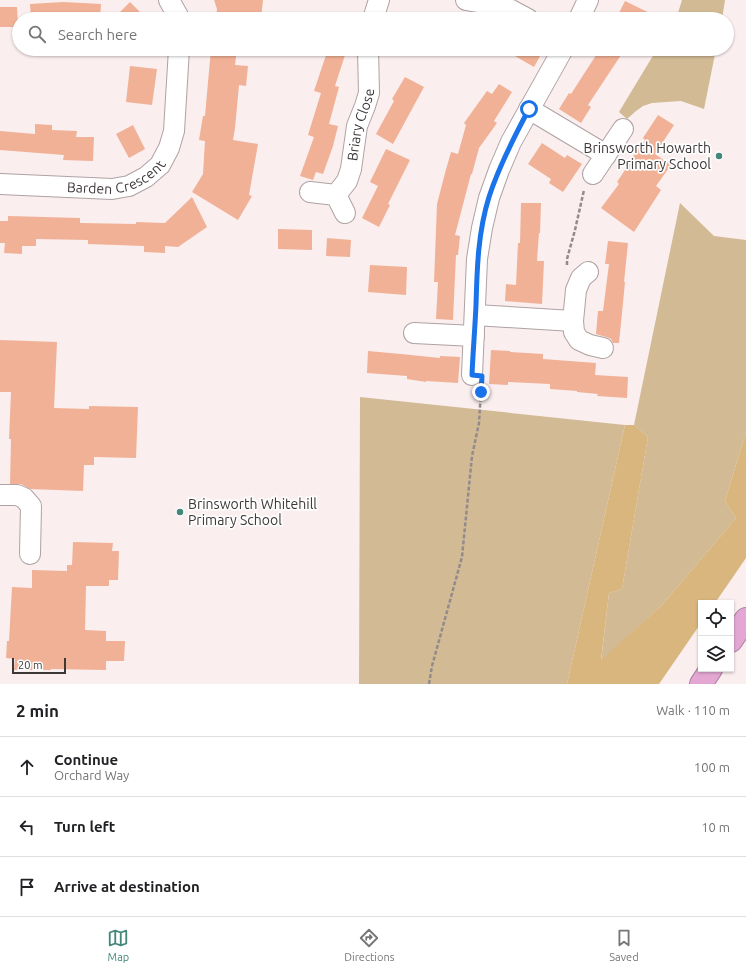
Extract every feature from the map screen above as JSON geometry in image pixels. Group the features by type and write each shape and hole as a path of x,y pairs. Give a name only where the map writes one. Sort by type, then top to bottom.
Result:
{"highway":[{"path":"734,636 746,619"},
{"path":"701,684 709,672"}],"street":[{"path":"170,0 176,12"},
{"path":"375,12 379,0"},
{"path":"466,0 489,4 515,12"},
{"path":"582,12 588,0"},
{"name":"Barden Crescent","path":"0,184 112,189 129,186 146,178 160,165 169,148 174,131 178,56"},
{"name":"Briary Close","path":"310,192 340,204 351,169 357,126 365,106 368,93 368,56"},
{"path":"472,375 478,259 482,228 489,198 508,149 559,56"},
{"path":"529,109 606,155"},
{"path":"593,174 623,129"},
{"path":"588,272 581,278 576,290 573,321 574,332 579,340 590,345 603,348"},
{"path":"475,316 573,321"},
{"path":"414,333 474,336"},
{"path":"0,494 17,495 24,498 30,506 30,554"}],"path":[{"path":"576,290 565,279 567,259 586,185 593,174"},
{"path":"429,684 432,666 462,557 472,456 480,423 482,376 472,375"}],"shaded area":[{"path":"682,0 725,0 723,12 678,12"},
{"path":"653,56 715,56 704,109 681,101 652,103 643,106 627,119 619,112"},
{"path":"680,203 714,236 746,240 746,432 725,501 736,518 662,605 601,661 609,593 622,589 648,437 634,425"},
{"path":"360,397 625,425 567,684 359,684"},
{"path":"625,425 634,425 648,437 622,589 609,593 601,660 662,605 736,518 725,501 746,432 746,558 717,600 698,600 698,627 659,684 567,684"}],"building":[{"path":"214,0 263,0 262,12 217,12"},
{"path":"625,1 648,12 620,12"},
{"path":"63,2 101,4 100,12 31,12 30,4"},
{"path":"130,2 140,12 120,12"},
{"path":"0,7 17,7 17,12 12,12 12,27 0,27"},
{"path":"210,56 236,56 235,65 248,66 246,86 239,85 233,140 258,144 249,195 252,196 238,220 192,192 203,174 205,141 199,140 203,116 205,116"},
{"path":"326,56 345,56 335,86 339,87 329,124 338,126 333,146 323,174 316,172 313,180 300,176 314,137 308,135 321,93 314,91"},
{"path":"515,56 540,56 534,67"},
{"path":"595,56 620,56 588,105 591,107 581,123 559,109 569,93 571,94"},
{"path":"130,66 157,69 152,105 126,102"},
{"path":"405,77 424,87 393,144 376,134 394,101 392,99"},
{"path":"499,84 512,92 494,121 497,123 479,148 455,235 460,236 458,255 456,255 453,320 436,319 438,282 434,282 437,204 445,173 451,152 458,154 466,125 464,123 487,91 492,94"},
{"path":"658,115 674,125 655,154 671,165 656,186 661,190 634,232 601,208 619,184 617,182 645,140 643,138"},
{"path":"35,124 52,125 52,130 77,131 76,137 94,137 93,161 63,160 64,155 0,150 0,131 35,134"},
{"path":"133,125 145,149 129,158 116,134"},
{"path":"542,143 565,158 567,155 582,164 563,192 549,183 551,179 528,164"},
{"path":"386,149 410,160 388,204 390,205 379,227 362,218 378,186 370,182"},
{"path":"192,197 207,227 178,247 165,246 165,253 144,252 144,246 88,244 88,240 36,239 36,246 22,246 22,254 4,253 5,243 0,243 0,221 8,221 8,216 80,218 80,223 165,223"},
{"path":"521,203 541,203 537,261 544,261 542,304 505,301 506,284 516,285 518,243 520,243"},
{"path":"278,229 312,230 312,250 278,249"},
{"path":"327,238 351,240 350,257 326,256"},
{"path":"608,241 628,243 619,343 613,343 611,339 596,334 598,311 603,311 609,264 605,264"},
{"path":"370,265 407,267 406,295 368,292"},
{"path":"0,340 57,342 54,408 89,409 89,406 138,407 136,458 94,457 94,465 84,465 83,491 30,489 21,484 10,484 11,439 9,439 11,392 0,392"},
{"path":"491,350 543,354 543,359 596,363 595,375 628,377 627,398 597,396 598,394 550,389 550,384 508,382 508,385 489,384"},
{"path":"368,351 440,358 440,356 460,357 458,383 426,382 407,379 407,376 367,373"},
{"path":"73,542 113,543 112,551 119,551 118,580 109,580 109,586 86,586 85,630 106,631 106,641 125,641 124,661 106,661 106,670 14,670 15,659 6,658 7,641 9,641 12,587 32,588 32,570 67,571 67,565 72,565"}],"place":[{"name":"Brinsworth Howarth Primary School","path":"719,156"},
{"name":"Brinsworth Whitehill Primary School","path":"180,512"}],"route":[{"path":"481,392 482,376 472,375 478,259 482,228 489,198 499,170 511,142 529,109"}]}
